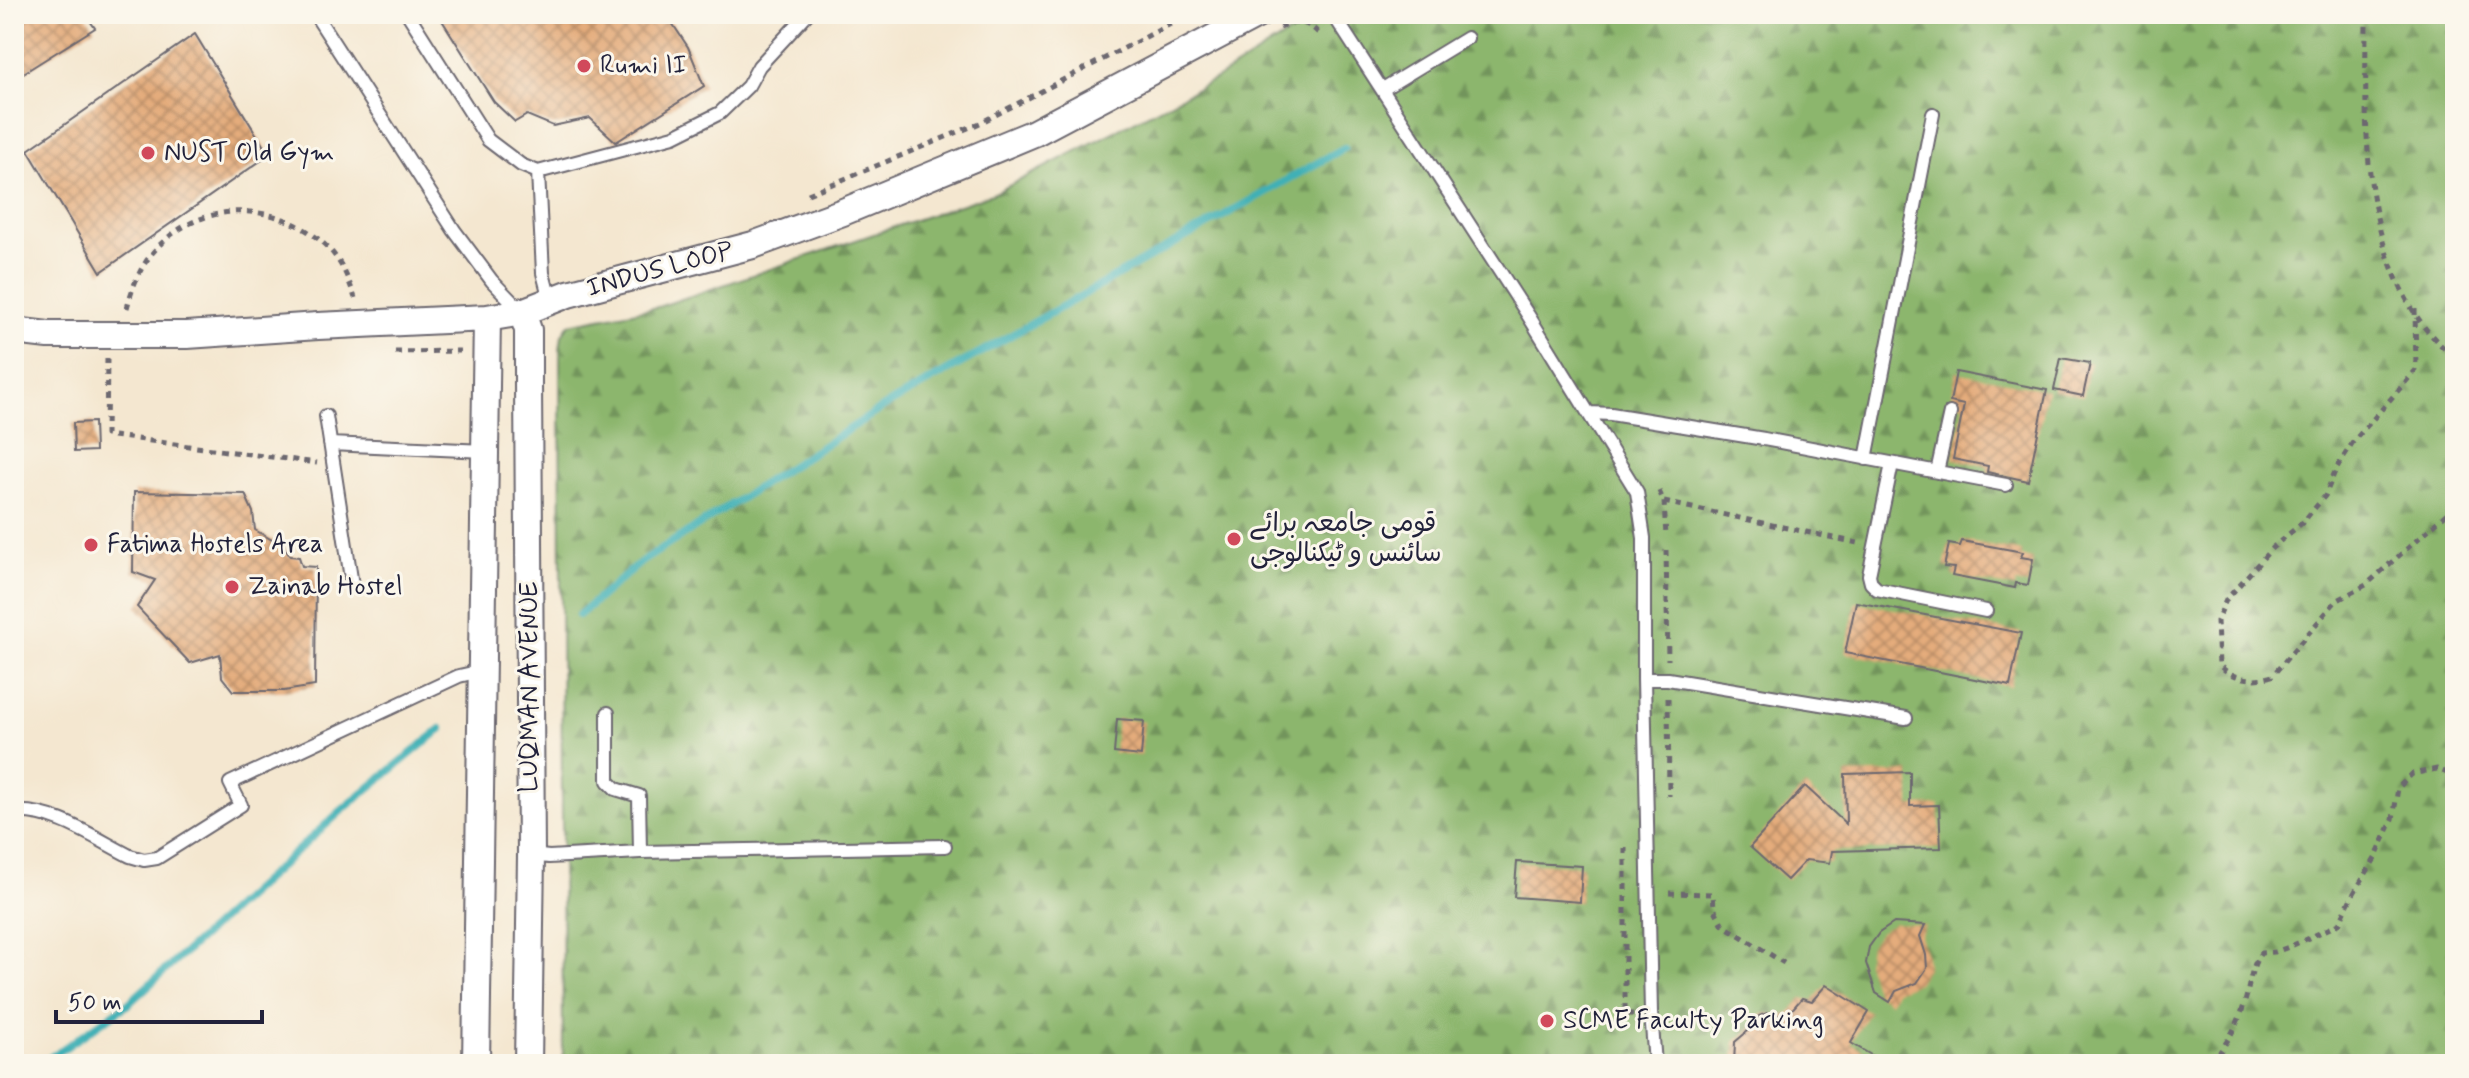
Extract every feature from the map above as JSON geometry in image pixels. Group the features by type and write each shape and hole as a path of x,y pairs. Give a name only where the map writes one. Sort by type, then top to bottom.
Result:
{"street":[{"name":"INDUS LOOP","path":"14,331 48,335 187,335 487,318 522,312 550,300 753,245 843,212 1034,133 1266,23"},
{"name":"LUQMAN AVENUE","path":"522,312 528,330 531,855 528,1064"},
{"name":"LUQMAN AVENUE","path":"476,1064 487,318"}],"lane":[{"path":"315,14 454,230 492,281 522,312"},
{"path":"408,14 488,140 521,165 538,172 674,136 720,113 748,86 759,66 807,14"},
{"path":"1333,14 1590,413 1631,480 1639,504 1644,538 1644,679 1651,1013 1655,1064"},
{"path":"1383,89 1467,38"},
{"path":"1866,459 1933,114"},
{"path":"538,172 543,273 550,300"},
{"path":"1590,413 1764,439 2006,485"},
{"path":"1937,472 1950,413"},
{"path":"326,416 352,585"},
{"path":"330,444 485,451"},
{"path":"1892,464 1869,575 1871,583 1877,589 1986,611"},
{"path":"14,812 27,811 52,817 130,856 144,860 157,858 241,805 230,783 459,676 481,671"},
{"path":"1644,679 1668,679 1906,718"},
{"path":"608,713 608,781 616,789 639,796 640,852"},
{"path":"531,855 945,846"}],"path":[{"path":"795,199 980,123 1190,14"},
{"path":"2366,14 2365,118 2369,179 2389,254 2402,287 2425,327 2455,359"},
{"path":"1266,23 1285,26 1302,22 1311,25 1329,44"},
{"path":"126,314 133,288 145,263 162,242 184,226 208,216 235,211 262,212 288,220 311,233 331,251 346,274 356,299"},
{"path":"2415,309 2416,370 2353,442 2336,469 2325,496 2302,523 2272,548 2226,600 2217,621 2219,665 2238,677 2261,680 2272,676 2336,601 2366,585 2455,506"},
{"path":"108,355 106,435 334,465"},
{"path":"1652,479 1664,502 1669,801"},
{"path":"1664,502 1874,547"},
{"path":"2211,1064 2228,1041 2244,1008 2255,962 2261,953 2289,947 2339,924 2393,819 2398,788 2412,774 2437,769 2455,776"},
{"path":"1625,838 1625,1014 1651,1013"},
{"path":"1669,878 1669,908"},
{"path":"1669,893 1713,894 1714,908 1723,925 1784,963"}],"green space":[{"name":"قومی جامعہ برائے سائنس و ٹیکنالوجی","path":"1320,14 2455,14 2455,1064 563,1064 560,350 562,335 569,324 658,307 995,193 1216,79"}],"building":[{"path":"14,14 85,14 95,28 14,79"},
{"name":"Rumi II","path":"438,14 666,14 688,47 704,86 616,142 590,118 553,126 527,115 515,122 494,102"},
{"name":"NUST Old Gym","path":"195,34 269,155 101,272 28,150"},
{"path":"2061,358 2090,363 2083,396 2054,390"},
{"path":"1956,372 2047,390 2028,481 1987,472 1988,466 1953,459 1964,405 1950,402"},
{"path":"94,422 95,451 74,452 73,423"},
{"name":"Zainab Hostel","path":"134,492 245,494 253,512 255,530 284,547 290,556 299,557 302,566 316,567 315,686 284,691 233,691 222,677 220,654 190,663 137,607 155,580 133,572"},
{"path":"1962,541 2023,552 2021,557 2033,559 2028,585 2016,583 2015,588 1952,576 1954,568 1944,567 1949,544 1960,546"},
{"path":"1856,602 2021,633 2010,686 1845,653"},
{"path":"1117,719 1144,721 1141,756 1114,753"},
{"path":"1910,772 1910,806 1939,805 1941,848 1832,851 1830,863 1806,860 1787,880 1750,847 1805,786 1846,824 1845,774"},
{"path":"1517,862 1582,866 1580,902 1514,897"},
{"path":"1894,923 1925,925 1920,936 1927,968 1917,983 1896,991 1890,1002 1876,993 1866,963 1869,947 1879,933"},
{"path":"1826,985 1869,1012 1851,1043 1886,1064 1734,1064 1735,1042 1755,1025 1759,1016 1789,1013 1802,998 1812,1001"}],"waterway":[{"path":"579,615 641,562 887,405 1344,148"},
{"path":"41,1064 128,1004 341,811 441,729"}],"place":[{"name":"Rumi II","path":"584,66"},
{"name":"NUST Old Gym","path":"148,153"},
{"name":"قومی جامعہ برائے سائنس و ٹیکنالوجی","path":"1234,539"},
{"name":"Fatima Hostels Area","path":"91,545"},
{"name":"Zainab Hostel","path":"232,587"},
{"name":"SCME Faculty Parking","path":"1547,1021"}]}
